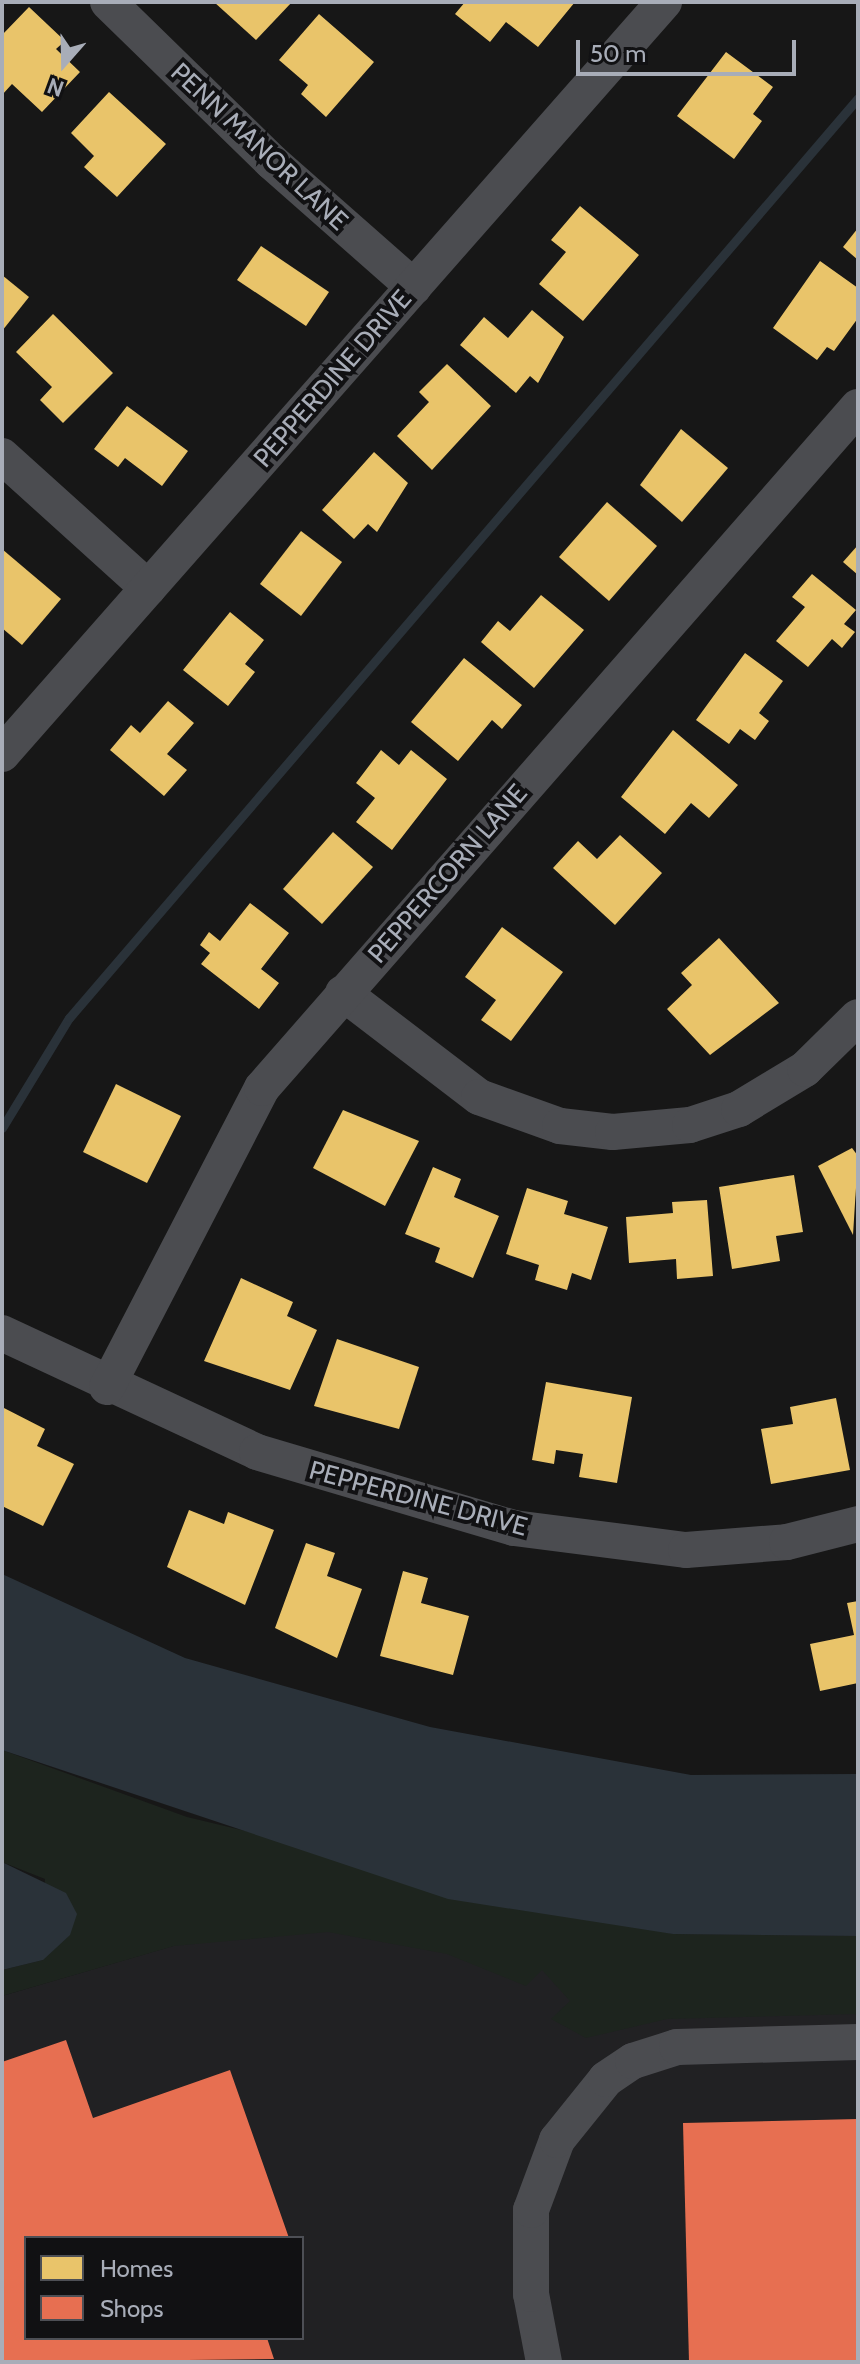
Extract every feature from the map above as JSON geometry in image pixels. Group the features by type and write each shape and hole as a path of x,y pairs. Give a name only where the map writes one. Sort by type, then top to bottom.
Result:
{"street":[{"name":"PENN MANOR LANE","path":"108,2 272,162 414,287"},
{"name":"PEPPERDINE DRIVE","path":"2,754 664,2"},
{"name":"PEPPERCORN LANE","path":"107,1387 246,1113 343,993 858,407"},
{"path":"2,456 148,588"},
{"path":"343,993 479,1097 560,1126 613,1132 690,1125 739,1109 805,1069 858,1017"},
{"name":"PEPPERDINE DRIVE","path":"2,1333 107,1387 352,1485 571,1539 719,1549 858,1524"},
{"path":"544,2362 530,2280 531,2210 557,2140 606,2079 633,2061 677,2047 858,2042"}],"shaded area":[{"path":"2,1574 185,1658 430,1727 691,1775 858,1774 858,1936 673,1934 448,1899 2,1750"},
{"path":"2,1750 187,1817 673,1934 858,1936 858,2014 667,2019 586,2038 551,2019 570,2001 542,1970 526,1986 447,1954 328,1932 174,1946 2,1996 2,1970 43,1960 45,1879 2,1862"},
{"path":"209,1824 448,1899 673,1934 858,1936 858,2362 2,2362 2,1996 173,1946"},
{"path":"2,1862 66,1893 77,1914 70,1935 43,1960 2,1970"}],"building: Homes":[{"path":"214,2 292,2 256,40"},
{"path":"465,2 575,2 538,47 506,22 490,42 455,14"},
{"path":"29,7 65,41 56,49 80,72 42,112 12,84 2,95 2,35"},
{"path":"319,14 374,62 326,117 301,94 308,85 279,60"},
{"path":"726,52 773,87 753,114 762,121 734,159 677,116"},
{"path":"109,92 166,144 117,197 84,167 94,156 71,133"},
{"path":"580,206 639,255 583,321 539,284 566,252 551,240"},
{"path":"858,228 858,260 843,247"},
{"path":"261,246 329,292 306,326 237,280"},
{"path":"820,261 858,288 858,318 834,351 827,347 817,360 773,328"},
{"path":"2,275 29,297 2,331"},
{"path":"532,310 564,337 538,383 530,376 516,393 460,345 484,317 508,338"},
{"path":"53,314 113,373 63,423 40,400 52,387 16,352"},
{"path":"447,364 491,406 432,470 397,436 429,402 419,392"},
{"path":"127,406 188,451 162,486 125,458 118,467 94,449"},
{"path":"681,429 728,468 682,522 640,485"},
{"path":"374,452 408,483 377,532 368,524 354,539 322,510"},
{"path":"607,502 657,546 609,601 559,557"},
{"path":"301,531 342,562 301,616 260,584"},
{"path":"858,545 858,575 843,562"},
{"path":"2,549 61,599 22,645 2,628"},
{"path":"812,574 856,610 844,624 855,632 842,648 832,639 808,667 776,641 805,607 792,597"},
{"path":"541,595 584,630 534,688 481,642 498,621 510,631"},
{"path":"230,612 264,640 245,664 255,672 228,706 183,670"},
{"path":"745,653 783,681 759,713 769,721 755,740 740,729 729,744 696,720"},
{"path":"464,658 522,705 502,729 492,720 458,761 411,722"},
{"path":"168,701 194,723 167,754 187,770 164,796 110,750 131,725 140,733"},
{"path":"673,730 738,785 709,818 691,803 665,834 621,797"},
{"path":"381,750 399,765 411,750 447,779 392,850 356,822 375,798 356,783"},
{"path":"333,832 373,867 322,924 283,889"},
{"path":"620,835 662,873 615,925 553,868 578,841 597,859"},
{"path":"250,903 289,933 261,969 279,983 259,1009 201,964 210,953 200,945 209,932 220,941"},
{"path":"502,927 563,972 511,1041 481,1020 496,1000 465,977"},
{"path":"719,938 779,1003 710,1055 667,1009 692,985 681,973"},
{"path":"116,1084 181,1116 147,1183 83,1152"},
{"path":"343,1110 419,1141 385,1206 313,1168"},
{"path":"852,1148 858,1156 853,1235 818,1166"},
{"path":"433,1167 461,1179 454,1197 499,1216 473,1278 435,1262 440,1248 405,1234"},
{"path":"794,1175 803,1232 776,1236 780,1261 732,1269 719,1187"},
{"path":"527,1188 568,1201 564,1214 608,1227 591,1280 572,1273 567,1290 535,1280 539,1265 506,1254"},
{"path":"707,1200 713,1276 677,1279 676,1259 629,1263 626,1217 673,1213 672,1202"},
{"path":"241,1278 293,1302 287,1316 317,1330 290,1390 204,1361"},
{"path":"337,1339 419,1367 399,1429 314,1406"},
{"path":"546,1382 632,1397 617,1483 579,1477 583,1454 556,1450 554,1464 532,1460"},
{"path":"836,1398 850,1470 771,1484 761,1429 793,1424 790,1407"},
{"path":"2,1407 45,1429 37,1446 74,1464 43,1526 2,1506"},
{"path":"189,1510 224,1524 228,1512 274,1530 245,1605 167,1567"},
{"path":"306,1543 335,1553 327,1576 362,1589 337,1658 275,1628"},
{"path":"403,1571 428,1578 421,1603 469,1616 453,1675 380,1656"},
{"path":"858,1601 858,1683 820,1691 810,1644 854,1635 847,1603"}],"building: Shops":[{"path":"66,2040 93,2118 230,2070 288,2236 24,2236 24,2340 268,2340 274,2359 2,2362 2,2062"},
{"path":"858,2119 858,2362 689,2362 683,2123"}],"waterway":[{"path":"2,1128 69,1018 858,98"}]}
